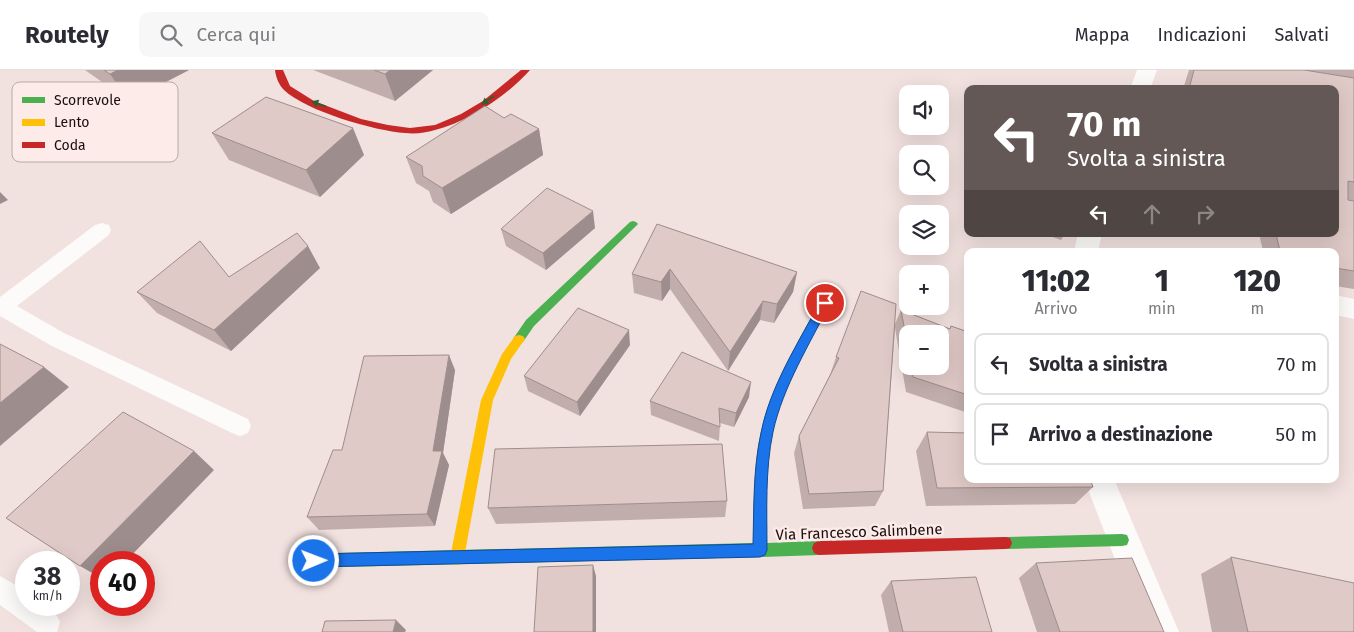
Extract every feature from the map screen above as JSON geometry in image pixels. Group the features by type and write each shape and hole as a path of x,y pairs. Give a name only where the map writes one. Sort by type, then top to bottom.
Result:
{"street":[{"path":"279,70 281,79 288,89 304,99 377,125 398,130 419,130 442,126 461,118 499,92 526,70"},
{"path":"1141,85 1147,70"},
{"path":"457,558 487,400 506,357 530,323 633,224"},
{"path":"760,550 762,469 767,431 782,387 825,303"},
{"path":"1339,306 1354,310"},
{"path":"1101,483 1122,540 1161,632"},
{"name":"Via Francesco Salimbene","path":"296,561 1122,540"}],"lane":[{"path":"102,230 0,308 57,339 240,426"},
{"path":"0,589 47,622"}],"building":[{"path":"104,70 118,70 110,74"},
{"path":"374,70 390,70 385,74"},
{"path":"1194,70 1304,70 1354,78 1354,182 1348,181 1348,200 1354,201 1354,271 1339,269 1339,248 1279,248 1277,237 1339,237 1339,85 1190,85"},
{"path":"266,97 353,128 306,170 212,133"},
{"path":"485,106 504,118 511,114 539,129 442,188 423,176 422,166 406,157"},
{"path":"547,188 593,211 543,253 501,229"},
{"path":"657,224 797,272 777,304 763,301 730,352 670,269 661,282 632,274"},
{"path":"297,233 308,246 214,330 137,292 200,241 229,277"},
{"path":"861,291 896,304 883,491 809,494 799,436 839,358 836,357"},
{"path":"578,308 629,330 577,402 524,376"},
{"path":"902,315 914,315 940,325 904,325"},
{"path":"951,326 964,331 964,394 913,377 913,375 949,375 949,329"},
{"path":"0,344 44,367 0,403"},
{"path":"682,352 751,382 736,413 719,408 720,427 650,401"},
{"path":"449,355 433,451 442,451 427,514 307,517 333,450 342,450 364,356"},
{"path":"123,412 194,451 95,551 90,551 90,556 80,566 80,551 57,551 6,518"},
{"path":"927,432 964,433 964,483 1092,483 1093,487 937,488"},
{"path":"722,444 727,501 488,508 495,449"},
{"path":"1231,557 1354,583 1354,632 1248,632"},
{"path":"1132,558 1164,632 1060,632 1036,563"},
{"path":"593,565 593,632 534,632 538,567"},
{"path":"976,577 992,632 903,632 891,581"},
{"path":"396,620 393,632 322,632 325,621"}],"traffic: fast":[{"path":"519,339 530,323 633,224"},
{"path":"760,550 762,461 771,415 784,382 825,303"},
{"path":"1005,543 1122,540"},
{"path":"296,561 819,548"}],"traffic: slow":[{"path":"457,558 487,400 506,357 519,339"}],"traffic: jam":[{"path":"279,70 282,81 287,88 311,103 358,121 410,131 436,127 465,116 476,110 526,70"},
{"path":"819,548 1005,543"}],"route":[{"path":"314,561 760,550 762,469 767,431 782,387 825,303"}]}
